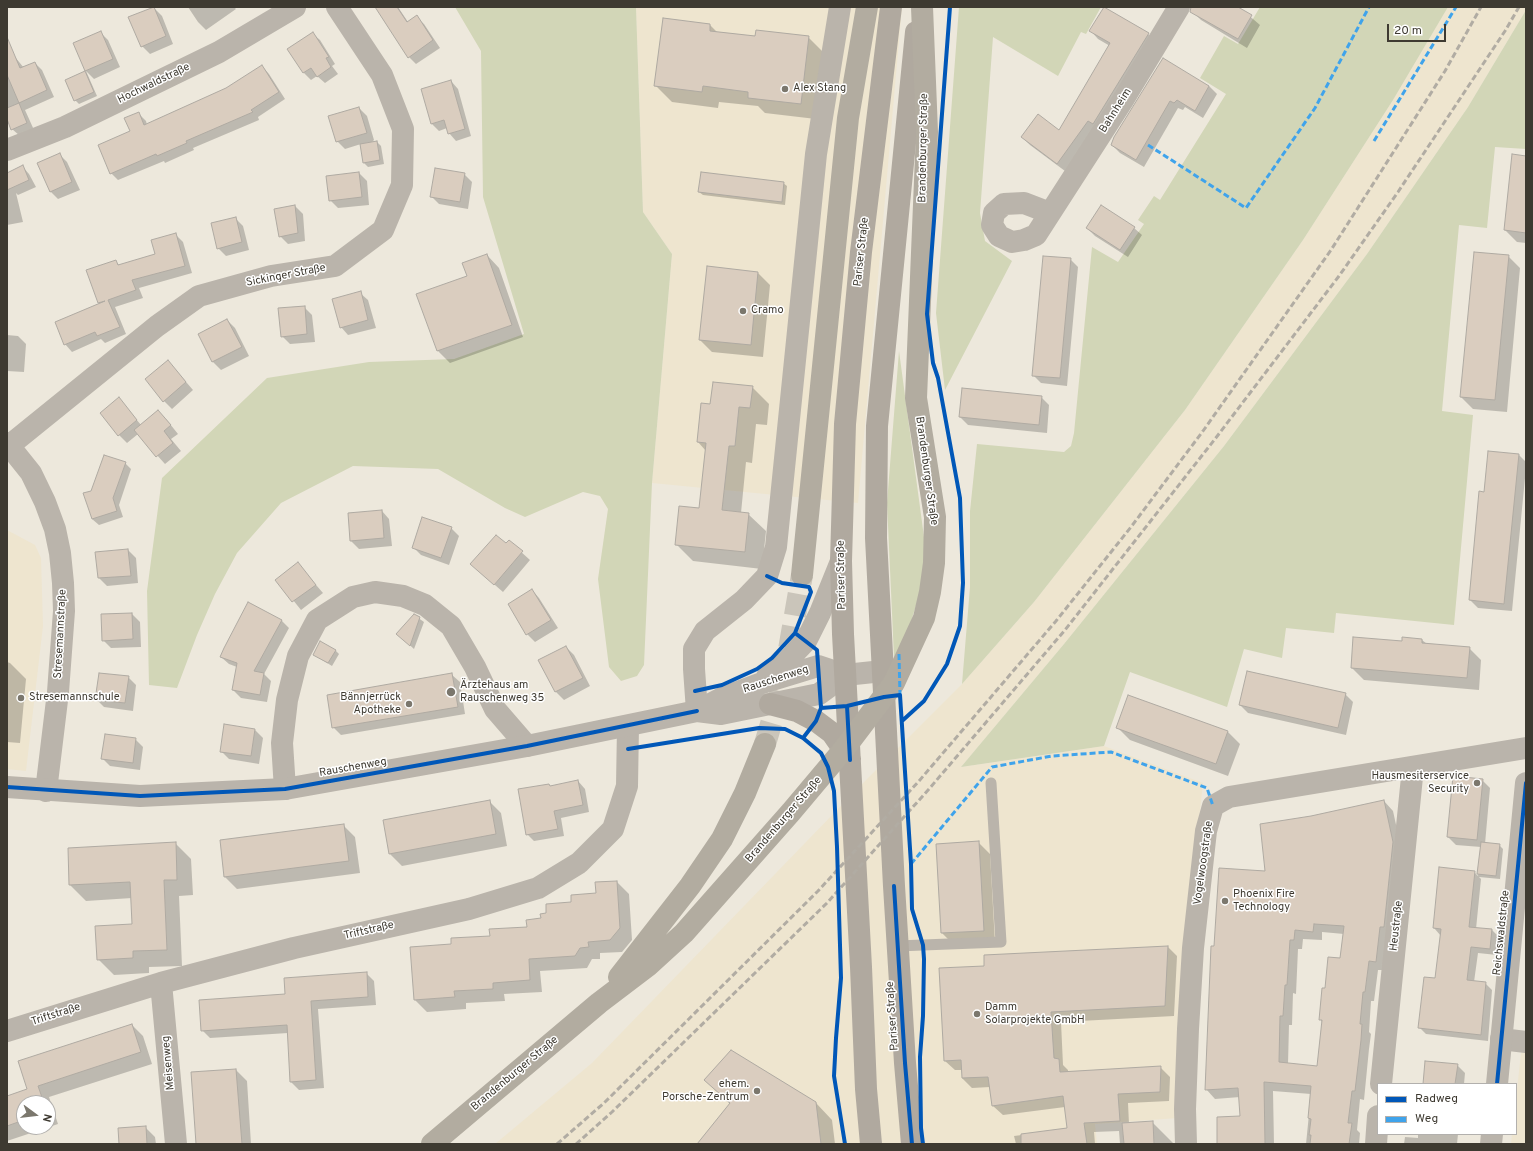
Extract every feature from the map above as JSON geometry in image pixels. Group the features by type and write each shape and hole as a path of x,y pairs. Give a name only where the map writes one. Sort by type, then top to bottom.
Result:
{"main road":[{"path":"802,575 848,118 867,7"},
{"name":"Pariser Straße","path":"871,1144 866,1089 845,675 841,561 845,424 861,252 891,7"},
{"name":"Pariser Straße","path":"912,1144 897,946 876,538 877,426 919,7"},
{"name":"Brandenburger Straße","path":"432,1144 598,1003 649,965 684,933 844,749 894,683 910,651 924,618 930,592 934,563 935,517 916,398 926,132 922,7"},
{"path":"770,704 797,711 832,733 850,760"},
{"name":"Brandenburger Straße","path":"598,1003 690,886 722,839 745,793 765,744"}],"street":[{"name":"Hochwaldstraße","path":"7,150 64,127 219,52 295,7"},
{"name":"Sickinger Straße","path":"8,444 157,326 199,296 271,276 335,266 383,230 402,185 403,129 382,75 337,7"},
{"path":"697,711 694,649 705,631 744,600 767,576 776,547 816,154 840,7"},
{"name":"Bahnheim","path":"1050,213 1123,100 1179,7"},
{"name":"Stresemannstraße","path":"8,444 30,473 46,502 55,529 60,553 64,611 58,692 46,791"},
{"path":"759,684 786,662 806,641 820,613 841,561"},
{"path":"285,789 282,743 287,700 298,656 317,620 353,596 375,592 403,596 426,605 451,626 475,667 495,709 527,746"},
{"name":"Rauschenweg","path":"7,787 46,791 140,796 285,789 527,746 697,711 722,698 759,684 818,666 845,675"},
{"path":"845,675 883,671"},
{"name":"Rauschenweg","path":"697,711 721,714 819,694 845,675"},
{"name":"Triftstraße","path":"7,1031 161,983 294,948 469,909 538,888 579,863 613,829 627,786 628,726"},
{"name":"Vogelwoogstraße","path":"1186,1144 1188,1029 1194,948 1206,831 1213,806 1229,797 1526,748"},
{"name":"Heustraße","path":"1381,1083 1413,767"},
{"name":"Reichswaldstraße","path":"1497,1083 1526,783"},
{"name":"Meisenweg","path":"161,983 176,1144"},
{"path":"1501,1038 1526,1042"},
{"path":"1376,1144 1377,1130"}],"lane":[{"path":"897,946 1001,942 991,783"}],"shaded area":[{"path":"636,7 902,7 858,503 652,483 672,254 643,212"},
{"path":"1448,7 1526,7 1526,10 1468,107 1367,254 1224,446 1064,644 961,767 1104,746 1203,783 1185,949 1178,1118 1095,1124 1097,1144 495,1144 592,1063 867,779 962,684 1034,602 1185,410 1303,240 1393,100"},
{"name":"Stresemannschule","path":"7,530 35,545 41,558 43,626 26,771 7,769"},
{"path":"1521,1053 1526,1053 1526,1144 1511,1144 1512,1135 1517,1135 1517,1090"}],"green space":[{"path":"455,7 636,7 643,212 672,254 652,483 644,665 637,676 621,681 609,667 598,579 608,509 600,496 583,492 525,517 505,508 438,469 353,466 281,503 237,553 215,594 197,635 177,688 149,685 147,591 162,478 267,378 369,362 454,359 524,334 483,197 481,51"},
{"path":"959,7 1101,7 1086,34 1081,32 1058,76 993,37 980,213 985,241 1012,261 945,390 936,313"},
{"path":"1260,7 1448,7 1393,100 1303,240 1185,410 1034,602 962,684 970,587 970,511 977,444 1064,452 1071,446 1074,433 1092,247 1118,262 1144,224 1138,220 1154,196 1160,200 1226,94 1200,78 1224,36 1238,44"},
{"path":"1526,10 1526,149 1495,147 1487,228 1459,225 1442,411 1473,415 1454,625 1336,613 1334,633 1286,628 1282,658 1244,649 1227,707 1130,672 1104,746 961,767 1064,644 1224,446 1367,254 1468,107"},
{"path":"899,351 924,537 924,580 908,631 894,657 887,503"}],"building":[{"path":"154,7 166,36 141,47 128,17"},
{"path":"375,7 397,7 407,22 417,15 433,40 408,58"},
{"path":"1104,7 1149,33 1093,124 1088,121 1057,164 1021,137 1038,114 1059,130 1110,43 1089,31"},
{"path":"1191,7 1238,7 1252,15 1238,39 1190,12"},
{"path":"663,18 710,24 710,31 755,36 756,30 809,36 801,104 748,98 748,92 703,86 702,92 654,86"},
{"path":"101,31 113,59 85,71 73,43"},
{"path":"313,32 329,57 326,58 331,67 317,77 311,68 303,73 287,49"},
{"path":"7,37 20,68 35,62 47,90 19,103 7,75"},
{"path":"1163,58 1209,86 1195,111 1177,100 1174,103 1170,101 1136,160 1111,145 1114,137"},
{"path":"262,65 279,92 251,110 253,112 186,141 187,143 157,156 156,154 110,174 98,145 130,131 124,118 139,112 144,125 226,88"},
{"path":"85,71 94,92 74,101 65,80"},
{"path":"451,80 465,129 448,134 444,120 431,124 421,89"},
{"path":"19,103 27,123 11,130 7,119 7,108"},
{"path":"359,107 367,133 336,142 328,116"},
{"path":"377,141 380,160 363,163 360,144"},
{"path":"60,153 72,182 50,192 37,163"},
{"path":"1512,154 1526,156 1526,233 1504,230"},
{"path":"23,165 29,180 7,190 7,173"},
{"path":"435,168 465,173 460,202 430,197"},
{"path":"359,172 362,197 329,201 326,176"},
{"path":"701,172 784,182 782,202 698,192"},
{"path":"295,205 298,233 279,237 274,209"},
{"path":"1101,205 1135,227 1120,250 1086,228"},
{"path":"236,217 242,242 217,249 211,223"},
{"path":"176,233 185,266 132,280 136,290 108,300 120,327 97,336 95,332 64,345 55,322 105,301 98,303 86,270 116,260 118,265 155,254 151,240"},
{"path":"1474,252 1509,255 1495,400 1460,397"},
{"path":"487,254 512,325 437,351 416,294 467,276 462,263"},
{"path":"1043,256 1071,258 1060,378 1032,376"},
{"path":"707,266 758,272 751,345 699,340"},
{"path":"361,291 368,320 340,328 332,299"},
{"path":"305,306 307,334 281,337 278,308"},
{"path":"227,319 242,347 212,362 198,334"},
{"path":"168,360 186,382 163,402 145,379"},
{"path":"713,382 753,386 750,408 739,407 735,446 729,446 722,510 749,513 745,552 675,545 679,506 699,508 706,443 697,442 701,403 710,404"},
{"path":"962,388 1042,396 1039,425 959,417"},
{"path":"119,397 137,420 118,436 100,413"},
{"path":"158,410 171,425 164,431 173,443 156,457 134,430"},
{"path":"1488,451 1519,454 1504,604 1469,600 1479,491 1484,492"},
{"path":"104,455 126,462 113,498 117,511 92,519 83,493 91,491"},
{"path":"382,510 384,538 350,541 348,513"},
{"path":"422,517 452,527 441,558 412,548"},
{"path":"496,535 506,543 509,540 523,551 494,585 470,564"},
{"path":"128,549 131,576 98,578 95,552"},
{"path":"298,562 316,585 292,602 275,580"},
{"path":"532,589 551,620 526,635 508,604"},
{"path":"248,602 282,620 254,671 264,673 260,695 232,690 237,663 220,657"},
{"path":"132,613 133,639 102,641 101,614"},
{"path":"414,614 420,617 410,646 396,634"},
{"path":"1353,637 1402,641 1402,637 1422,639 1422,643 1470,647 1467,678 1351,668"},
{"path":"320,641 336,650 328,663 313,655"},
{"path":"566,646 583,678 555,692 538,660"},
{"path":"1247,671 1346,693 1338,728 1239,705"},
{"path":"99,673 129,676 125,703 95,700"},
{"path":"452,673 458,707 332,728 327,695"},
{"path":"1128,695 1228,731 1216,764 1116,728"},
{"path":"224,724 255,729 251,756 220,752"},
{"path":"105,734 136,738 133,763 101,759"},
{"path":"1453,776 1483,779 1477,840 1447,837"},
{"path":"578,780 583,805 554,811 558,829 526,835 518,789 549,784 550,786"},
{"path":"490,800 496,834 389,854 383,820"},
{"path":"1384,800 1393,842 1384,927 1380,927 1376,962 1369,961 1365,992 1363,992 1360,1024 1362,1024 1361,1040 1355,1091 1352,1091 1348,1123 1352,1123 1349,1144 1310,1144 1311,1135 1309,1135 1311,1119 1308,1118 1311,1086 1264,1082 1265,1144 1217,1144 1217,1117 1240,1116 1238,1088 1205,1090 1211,946 1214,946 1219,868 1265,871 1260,824 1311,816","holes":["1314,924 1344,926 1340,958 1328,957 1325,988 1322,988 1319,1020 1322,1020 1317,1066 1279,1062 1280,1016 1283,1016 1290,940 1294,940 1295,930 1313,932"]},
{"path":"344,824 349,861 224,877 220,840"},
{"path":"979,841 984,931 941,933 936,844"},
{"path":"176,842 177,880 164,880 167,950 133,951 133,958 97,960 95,926 132,924 130,882 69,885 68,848"},
{"path":"1481,842 1500,844 1496,876 1477,874"},
{"path":"1439,867 1475,871 1469,927 1492,929 1490,949 1471,947 1467,980 1486,982 1481,1035 1418,1028 1424,977 1435,978 1441,929 1433,928"},
{"path":"617,881 620,928 610,940 588,942 589,947 580,948 575,956 529,959 530,980 493,983 493,989 454,991 455,997 414,1000 410,947 451,944 451,938 490,936 489,929 527,927 526,920 541,918 540,914 546,913 546,904 571,902 571,895 596,893 595,882"},
{"path":"1168,946 1165,1006 1051,1012 1054,1058 1059,1059 1060,1072 1161,1066 1160,1092 1118,1094 1120,1121 1084,1123 1087,1144 1021,1144 1021,1134 1067,1128 1063,1096 992,1106 988,1077 962,1078 961,1060 944,1061 939,968 984,966 984,955"},
{"path":"367,972 368,997 311,1001 316,1080 290,1082 287,1025 201,1031 199,1000 285,994 284,978"},
{"path":"132,1024 141,1052 38,1086 41,1095 16,1095 16,1123 7,1126 7,1096 27,1089 18,1061"},
{"name":"ehem. Porsche-Zentrum","path":"731,1050 816,1102 821,1144 697,1144 730,1103 704,1080"},
{"path":"1425,1061 1458,1064 1455,1083 1423,1083"},
{"path":"236,1069 242,1144 196,1144 191,1072"},
{"path":"1153,1121 1154,1144 1124,1144 1122,1123"},
{"path":"146,1126 147,1144 119,1144 118,1128"}],"tunnel":[{"path":"765,744 783,684 802,575"}],"railway":[{"path":"557,1144 604,1103 818,891 919,781 1056,621 1131,527 1203,431 1331,250 1445,71 1481,7"},
{"path":"576,1144 612,1112 827,903 929,789 1065,630 1215,439 1339,276 1398,192 1505,31 1519,7"}],"marked path":[{"path":"1148,145 1246,208 1315,108 1369,7"},
{"path":"1374,141 1456,7"},
{"path":"899,654 900,695"},
{"path":"911,864 992,767 1052,756 1111,752 1207,788 1213,806"}],"cycle path":[{"path":"902,721 924,701 947,664 960,626 963,583 960,498 938,378 933,363 927,314 950,7"},
{"path":"695,691 722,685 757,669 772,658 795,633 811,592 809,587 782,583 767,576"},
{"path":"795,633 817,650 821,708 816,721 803,738"},
{"path":"821,708 847,706 884,697 900,695 911,864 912,909 923,945 924,959 923,1016 920,1057 921,1128 923,1144"},
{"path":"847,706 850,760"},
{"path":"7,787 140,796 285,789 527,746 697,711"},
{"path":"628,749 759,728 785,729 803,738 821,753 828,767 834,791 841,978 834,1076 845,1144"},
{"path":"1497,1083 1526,783"},
{"path":"894,886 905,1063 912,1144"}],"place":[{"name":"Alex Stang","path":"785,89"},
{"name":"Cramo","path":"743,311"},
{"name":"Ärztehaus am Rauschenweg 35","path":"451,692"},
{"name":"Stresemannschule","path":"21,698"},
{"name":"Bännjerrück Apotheke","path":"409,704"},
{"name":"Hausmesiterservice Security","path":"1477,783"},
{"name":"Phoenix Fire Technology","path":"1225,901"},
{"name":"Damm Solarprojekte GmbH","path":"977,1014"},
{"name":"ehem. Porsche-Zentrum","path":"757,1091"}]}
